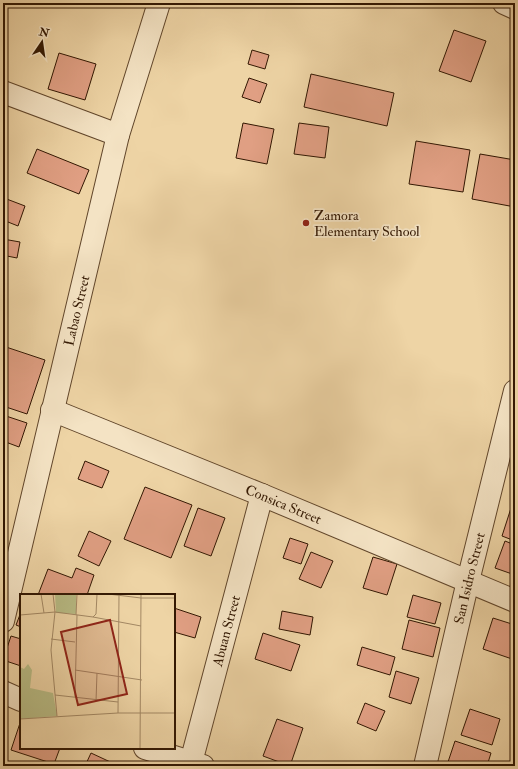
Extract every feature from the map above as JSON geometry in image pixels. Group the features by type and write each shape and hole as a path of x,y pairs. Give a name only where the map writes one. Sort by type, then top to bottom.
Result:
{"street":[{"name":"Labao Street","path":"3,621 118,135 159,3"},
{"path":"504,3 515,8"},
{"path":"3,92 118,135"},
{"name":"San Isidro Street","path":"425,766 468,581 515,391"},
{"name":"Consica Street","path":"52,410 262,495 515,601"},
{"name":"Abuan Street","path":"195,765 262,495"},
{"path":"3,692 20,700"},
{"path":"147,749 195,765"}],"building":[{"path":"92,3 112,3 111,7"},
{"path":"454,30 486,41 471,82 439,71"},
{"path":"252,50 269,55 265,69 248,64"},
{"path":"59,53 96,64 85,100 48,89"},
{"path":"311,74 394,93 387,126 304,107"},
{"path":"249,78 267,84 260,103 242,97"},
{"path":"243,123 274,129 267,164 236,158"},
{"path":"299,123 329,127 325,158 294,154"},
{"path":"416,141 470,150 463,192 409,184"},
{"path":"37,149 89,170 79,194 27,173"},
{"path":"480,154 515,160 515,207 472,199"},
{"path":"4,198 25,206 18,226 3,220"},
{"path":"3,239 20,242 17,258 7,256 4,271"},
{"path":"3,346 45,360 27,414 3,406"},
{"path":"3,415 27,423 19,447 3,441"},
{"path":"85,461 109,471 102,488 78,479"},
{"path":"145,487 192,505 171,558 124,539"},
{"path":"512,505 515,505 515,541 502,536"},
{"path":"198,508 225,518 211,556 184,546"},
{"path":"89,531 111,541 99,566 78,556"},
{"path":"290,538 308,544 301,564 283,558"},
{"path":"505,541 515,545 515,575 495,568"},
{"path":"311,552 333,561 321,588 299,579"},
{"path":"373,557 397,564 387,595 363,588"},
{"path":"76,568 94,575 87,594 38,594 48,569 72,578"},
{"path":"413,595 441,603 435,624 407,617"},
{"path":"175,608 201,617 195,638 175,632"},
{"path":"282,611 313,617 310,635 279,629"},
{"path":"20,615 20,627 16,625"},
{"path":"493,618 515,625 515,660 483,649"},
{"path":"409,620 440,628 433,657 402,649"},
{"path":"263,633 300,645 291,671 255,659"},
{"path":"11,636 20,639 20,666 3,660"},
{"path":"362,647 395,657 390,675 357,665"},
{"path":"396,671 419,678 411,704 389,697"},
{"path":"365,703 385,711 376,731 357,723"},
{"path":"470,709 500,719 492,745 461,735"},
{"path":"277,719 303,728 290,766 263,756"},
{"path":"20,723 20,749 60,749 54,764 11,750"},
{"path":"455,741 491,753 487,766 447,765"},
{"path":"91,753 119,766 85,766"}],"place":[{"name":"Zamora Elementary School","path":"306,223"}]}
